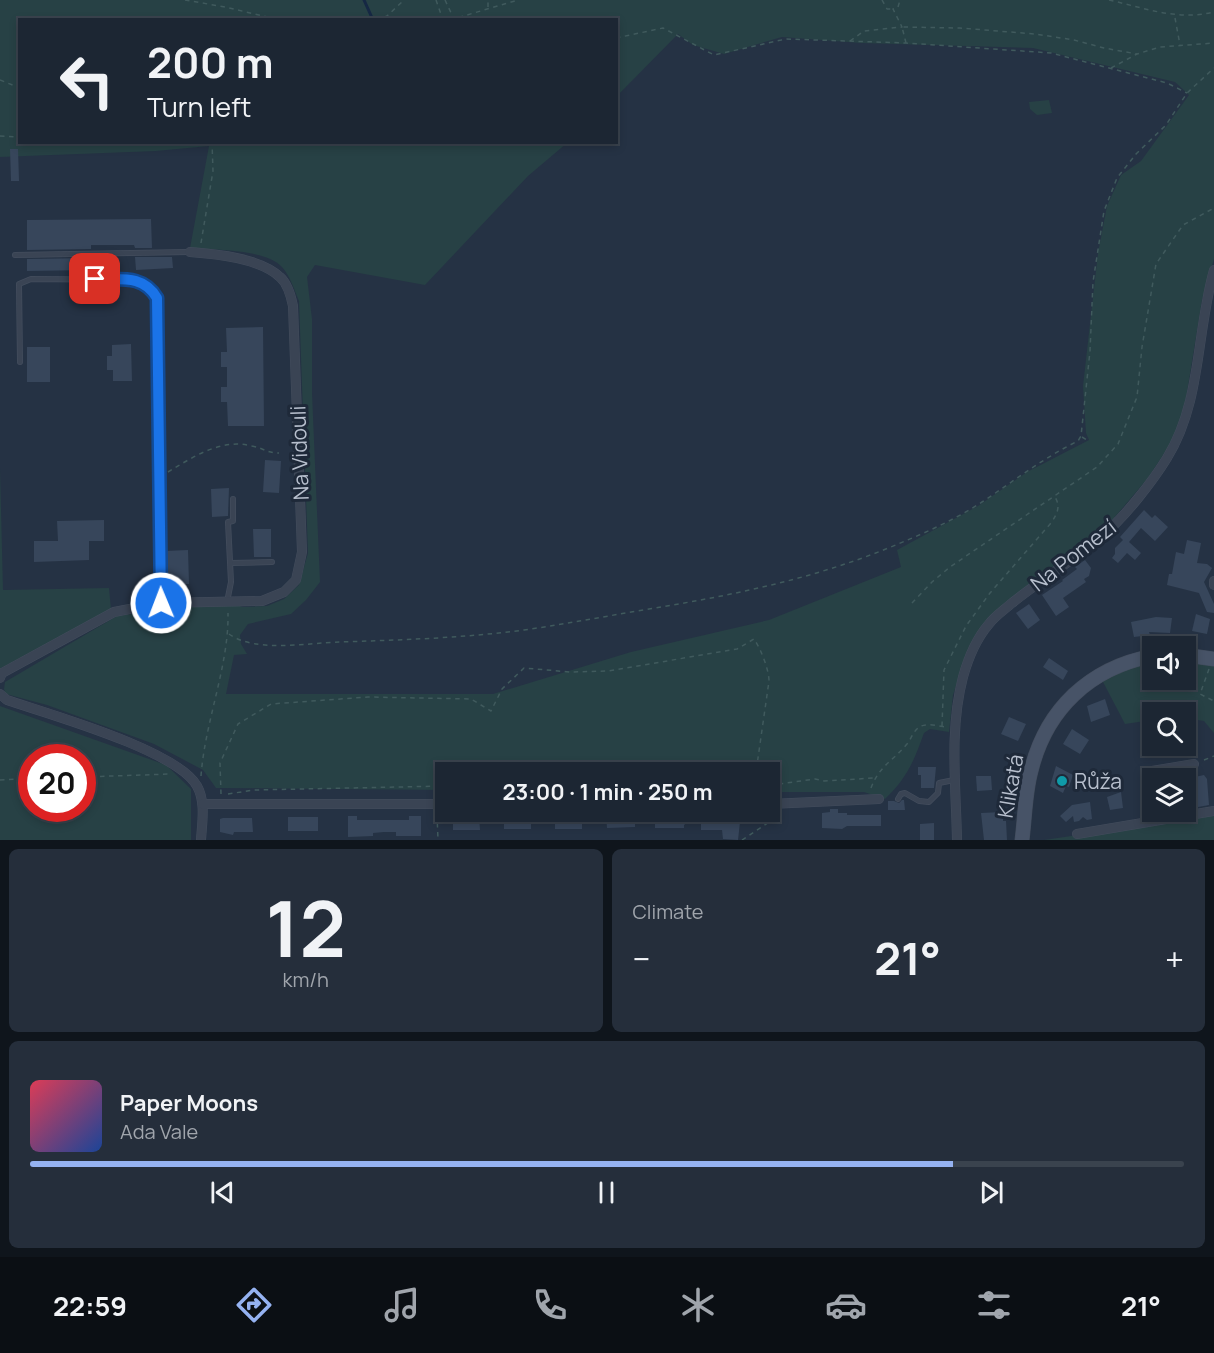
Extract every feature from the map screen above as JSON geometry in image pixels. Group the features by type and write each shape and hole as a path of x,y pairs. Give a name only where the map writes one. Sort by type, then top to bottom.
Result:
{"street":[{"name":"Na Vidouli","path":"0,678 2,673 114,612 161,603 262,602 284,592 296,580 302,552 293,306 290,292 281,278 268,268 251,261 194,252"},
{"name":"Na Pomezí","path":"957,840 956,728 959,698 972,652 988,625 1032,587 1105,534 1120,519 1167,459 1188,413 1194,387 1204,313 1214,270"},
{"path":"1196,657 1213,660"},
{"name":"Klikatá","path":"1022,840 1031,768 1041,740 1052,719 1072,697 1105,671 1142,659"},
{"path":"0,694 7,700 130,742 158,755 183,773 196,783 200,792 201,840"},
{"path":"1170,768 1194,764"},
{"path":"780,804 879,799"},
{"path":"202,804 435,804"},
{"path":"1196,812 1214,811"},
{"path":"1077,834 1142,821"}],"lane":[{"name":"Na Vidouli","path":"15,255 194,252"},
{"path":"20,362 19,284 31,279 138,280 151,288 157,298 161,603"},
{"path":"228,602 231,582 228,522 233,521 233,499"},
{"path":"231,563 272,562"},
{"path":"898,800 901,794 905,793 919,801 929,802 938,793 939,783 956,780"}],"path":[{"path":"185,0 272,18"},
{"path":"382,18 387,16 404,0"},
{"path":"436,0 442,18"},
{"path":"445,0 454,18 518,0"},
{"path":"488,0 488,7"},
{"path":"882,0 887,9 898,8 900,0"},
{"path":"1109,0 1175,16 1214,12"},
{"path":"893,9 902,27 906,43"},
{"path":"1175,16 1180,46"},
{"path":"850,42 864,31 902,27 960,28 1035,34 1137,54"},
{"path":"618,38 663,28 714,55 786,39 906,43 1051,53 1167,83 1187,93"},
{"path":"1110,68 1137,54 1160,47 1214,43"},
{"path":"229,634 236,639 271,645 405,640 523,630 694,603 761,589 830,570 898,544 982,502 1029,468 1078,441 1081,436 1090,351 1093,282 1104,211 1117,178 1136,154 1166,125 1187,93 1214,68"},
{"path":"0,80 18,87"},
{"path":"0,136 18,137"},
{"path":"194,252 213,171 212,144"},
{"path":"912,603 950,567 1096,468 1118,444 1137,397 1142,347 1156,264 1183,225 1214,208"},
{"path":"1081,436 1087,440"},
{"path":"159,477 215,446 239,444 253,446 267,453 279,453"},
{"path":"942,726 944,670 966,626 990,592 1055,517 1058,512 1058,502 1054,496"},
{"path":"196,783 201,779 207,731 229,634 228,602"},
{"path":"435,786 254,790 221,795 220,763 238,724 271,704 368,697 471,699 491,711 502,689 524,668 570,672 608,671 737,649 754,639 761,648 769,673 757,762"},
{"path":"1213,660 1200,694 1214,701"},
{"path":"866,800 875,778 891,758 906,746 918,728 925,725 956,728"},
{"path":"1209,758 1214,756"},
{"path":"96,777 183,773"},
{"path":"780,784 815,779 824,781 875,778"},
{"path":"0,780 18,779"},
{"path":"742,840 797,804"},
{"path":"438,840 440,822"}],"green space":[{"path":"0,0 1214,0 1214,259 1202,300 1183,417 1169,446 1148,478 1114,518 1097,534 991,615 969,648 953,695 949,732 930,729 924,733 909,769 885,799 864,792 780,792 780,762 435,762 435,790 216,788 203,770 154,744 47,705 6,694 5,682 117,616 227,602 243,607 267,606 284,599 299,585 308,553 299,301 287,274 274,261 252,254 190,248 209,146 156,151 0,157","holes":["18,18 618,18 618,95 678,34 693,45 724,54 782,37 861,43 1033,48 1175,82 1189,95 1141,161 1121,175 1107,206 1098,253 1083,386 1086,433 1089,440 1027,472 978,506 897,550 901,567 769,620 631,652 493,694 226,694 234,655 247,654 241,644 240,635 248,624 291,614 320,582 312,393 312,319 307,277 315,265 425,285 528,176 566,144 18,144"]},
{"path":"1049,100 1052,113 1037,115 1030,109 1029,102"},
{"path":"0,468 3,590 109,588 111,609 0,669"},
{"path":"1196,662 1214,665 1214,733 1204,721 1196,720 1196,702 1142,702 1142,721 1125,724 1102,680 1132,666 1142,664 1142,690 1196,690"},
{"path":"0,706 166,765 191,789 191,840 0,840"},
{"path":"1214,815 1214,840 1044,840 1166,822 1196,822 1196,818"}],"building":[{"path":"10,149 18,149 19,181 11,181"},
{"path":"151,219 152,248 135,248 134,245 91,245 91,249 27,250 27,220"},
{"path":"135,257 172,257 173,268 136,270"},
{"path":"91,258 91,270 27,271 27,259"},
{"path":"263,327 264,426 228,426 227,402 221,402 221,387 227,387 227,367 221,367 221,352 227,352 226,328"},
{"path":"131,344 132,381 113,381 113,370 107,370 107,356 112,356 112,345"},
{"path":"27,347 50,347 50,382 27,382"},
{"path":"265,460 281,461 279,493 263,492"},
{"path":"229,488 228,516 212,517 211,489"},
{"path":"1144,510 1152,518 1155,515 1168,527 1155,541 1141,528 1129,542 1141,553 1135,560 1127,553 1118,563 1112,558 1115,548 1123,540 1120,537"},
{"path":"104,520 104,541 89,541 89,560 34,562 34,541 58,541 57,521"},
{"path":"253,529 271,529 271,557 254,557"},
{"path":"1187,540 1201,543 1197,563 1207,564 1212,568 1204,582 1214,604 1214,613 1207,612 1199,593 1167,585 1169,574 1172,574 1176,552 1184,554"},
{"path":"188,550 189,584 166,585 165,551"},
{"path":"1085,560 1091,568 1089,576 1084,579 1086,582 1063,598 1069,607 1056,616 1042,595 1063,581 1077,569 1075,567"},
{"path":"1029,604 1040,620 1028,629 1016,613"},
{"path":"1196,614 1210,619 1207,634 1192,631"},
{"path":"1156,617 1172,618 1170,633 1149,632 1150,635 1134,637 1131,622"},
{"path":"1049,658 1068,671 1063,680 1043,667"},
{"path":"1105,699 1110,715 1091,722 1087,706"},
{"path":"1009,717 1026,724 1018,741 1001,734"},
{"path":"1072,729 1089,740 1080,754 1063,744"},
{"name":"Růža","path":"1056,766 1073,775 1069,787 1066,786 1063,793 1050,786"},
{"path":"918,767 936,767 934,788 921,788 921,775 918,775"},
{"path":"1204,775 1207,779 1209,805 1196,807 1196,777"},
{"path":"976,776 991,776 992,790 977,791"},
{"path":"1121,792 1123,808 1110,810 1107,797"},
{"path":"904,800 905,810 888,810 888,801 899,803"},
{"path":"1090,802 1092,819 1087,820 1083,817 1074,822 1073,816 1066,822 1060,816 1072,805"},
{"path":"830,809 838,809 838,813 847,813 847,815 881,815 881,826 822,828 822,813 830,812"},
{"path":"1003,812 1007,840 984,840 981,813"},
{"path":"348,816 357,816 357,820 409,820 409,816 421,816 421,836 396,836 396,832 384,832 373,833 373,836 348,837"},
{"path":"288,817 318,817 318,831 288,831"},
{"path":"252,818 253,832 234,832 233,835 220,832 220,819"},
{"path":"453,822 479,822 480,830 453,830"},
{"path":"504,822 531,822 531,829 504,829"},
{"path":"555,822 582,822 582,829 555,829"},
{"path":"607,822 635,822 635,827 607,828"},
{"path":"655,822 688,822 684,828 655,828"},
{"path":"701,822 740,822 738,840 723,839 722,830 701,830"},
{"path":"934,823 934,840 920,840 920,824"}],"waterway":[{"path":"364,0 372,18"}],"place":[{"name":"Růža","path":"1062,781"}],"route":[{"path":"95,279 138,280 151,288 157,298 161,603"}]}
